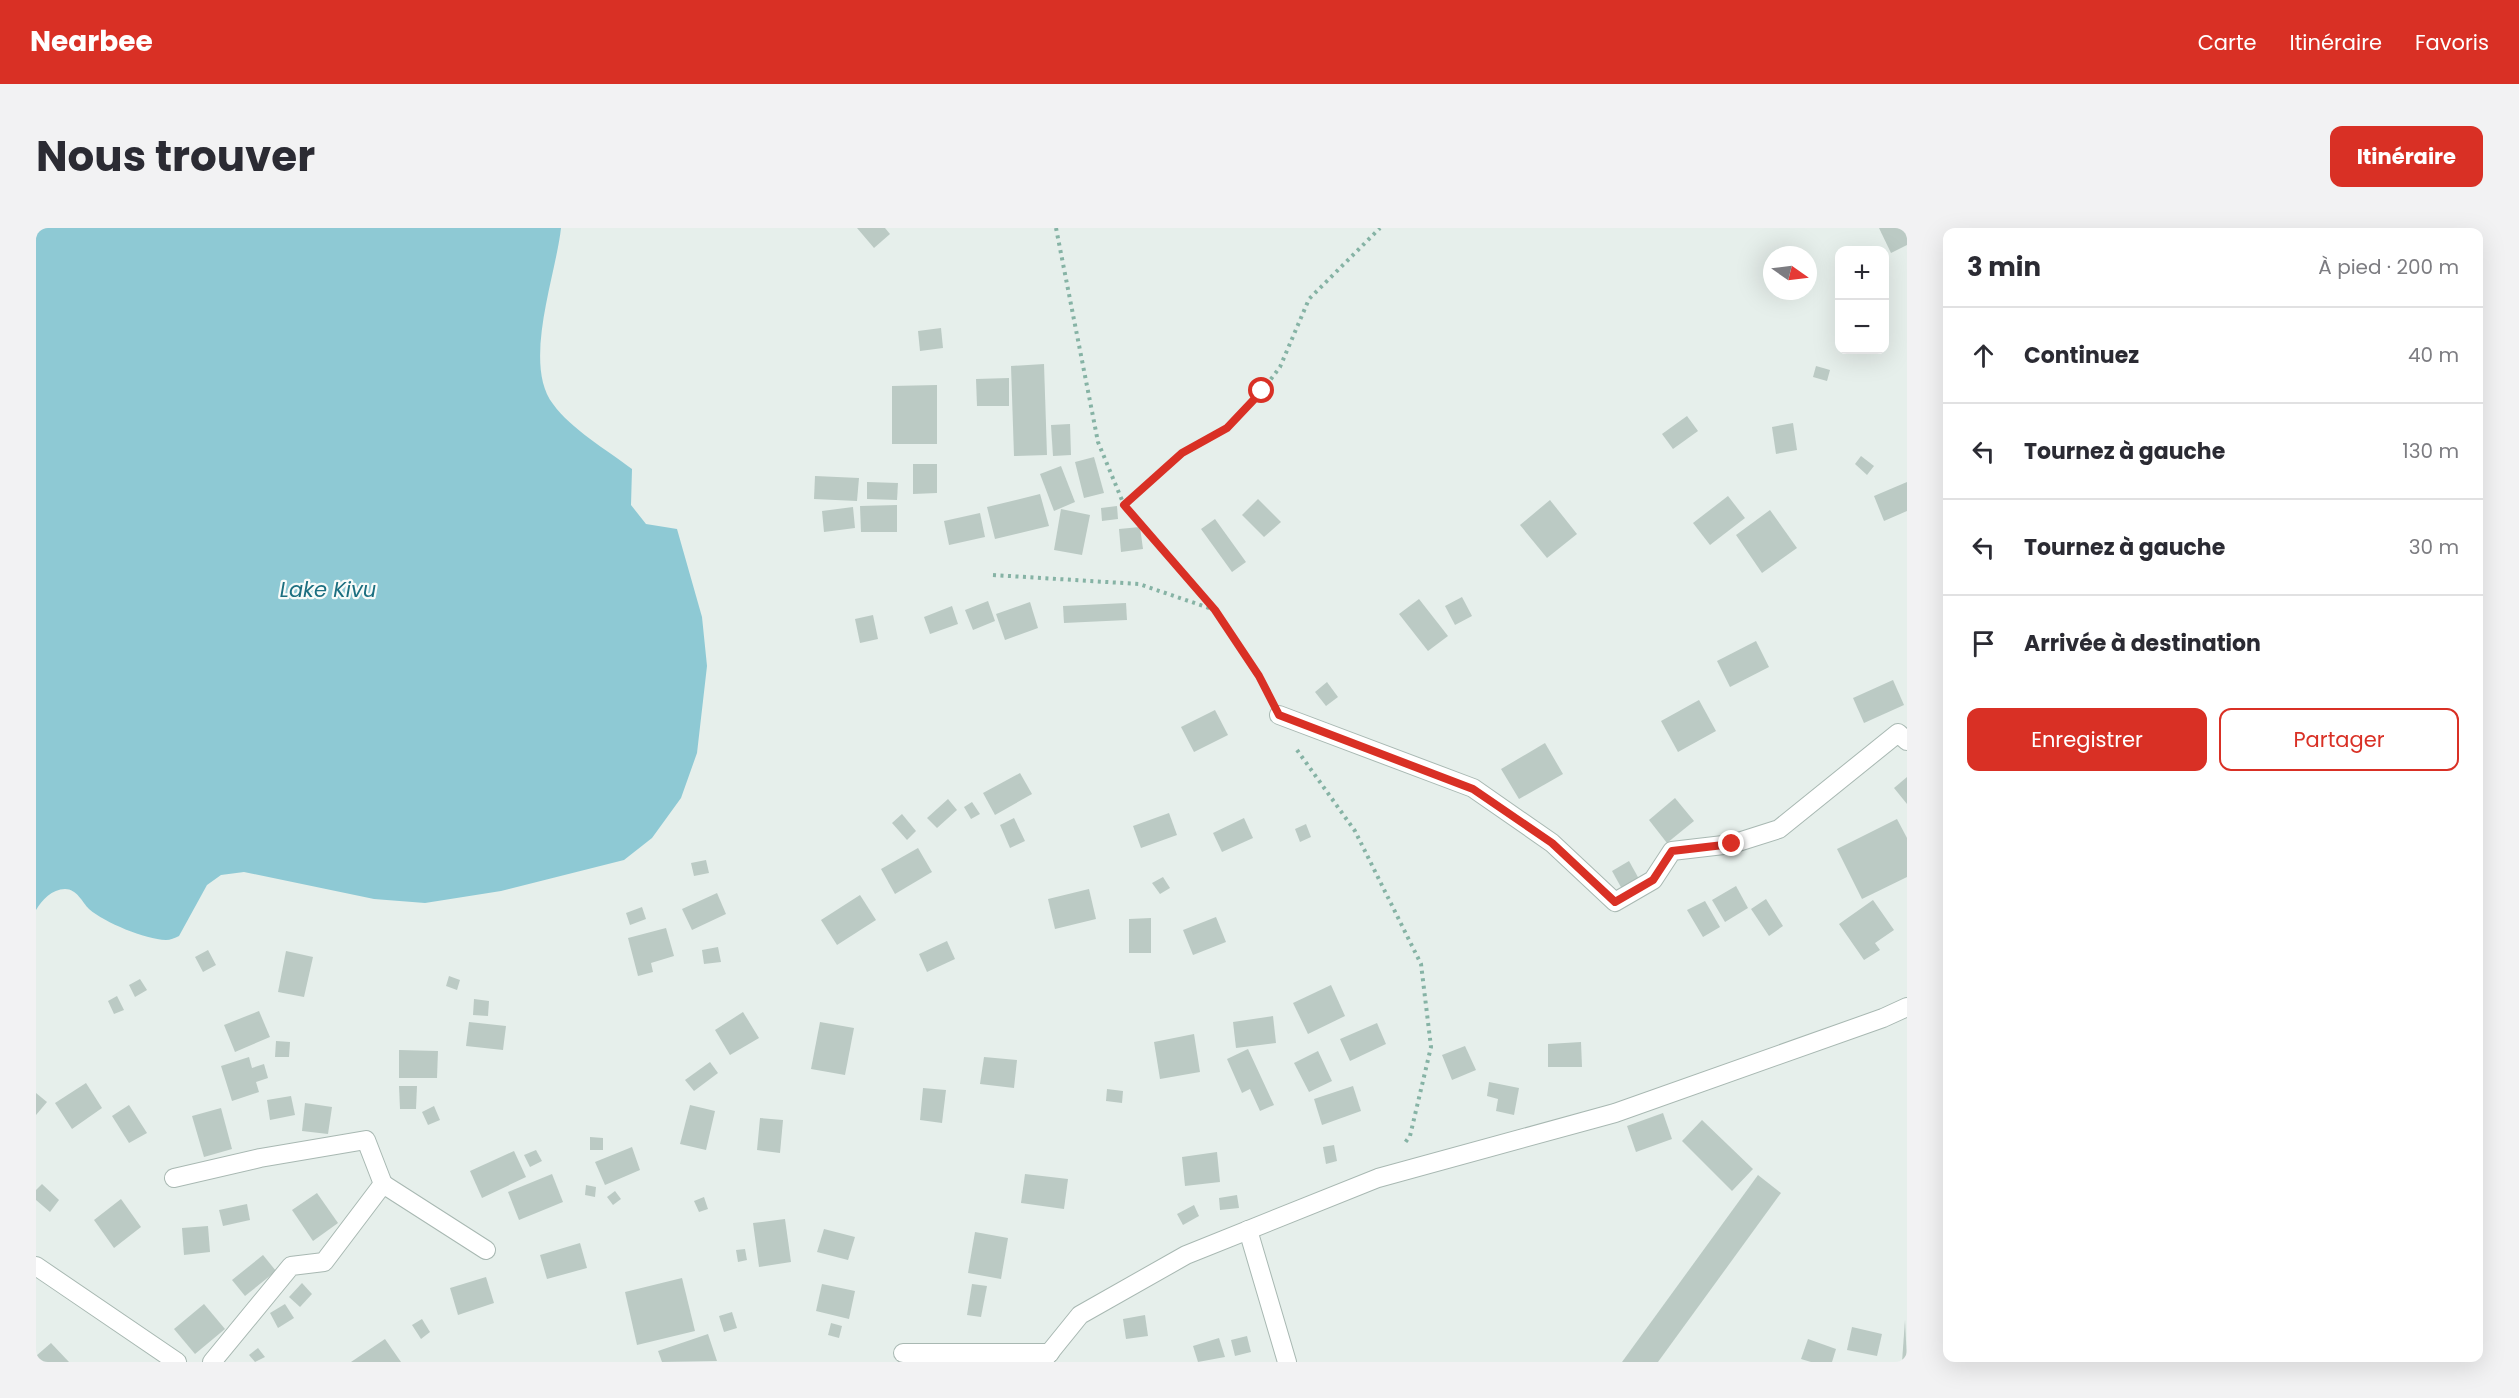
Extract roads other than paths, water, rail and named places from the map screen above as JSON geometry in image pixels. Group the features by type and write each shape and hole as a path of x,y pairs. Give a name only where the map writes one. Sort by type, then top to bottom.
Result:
{"street":[{"path":"1279,715 1473,789 1552,843 1615,902 1653,880 1672,851 1732,844 1779,829 1904,732"},
{"path":"903,1353 1046,1358 1080,1315 1186,1255 1378,1178 1615,1113 1883,1018 1907,1007"},
{"path":"174,1178 260,1158 366,1140 382,1184 486,1250"},
{"path":"212,1362 291,1266 324,1262 382,1184"},
{"path":"1248,1230 1287,1362"},
{"path":"36,1266 177,1362"}],"water":[{"name":"Lake Kivu","path":"36,228 561,228 541,343 540,366 544,387 553,404 569,422 632,469 631,505 646,524 677,529 702,617 707,666 697,753 681,798 652,838 624,860 501,891 425,903 374,899 244,872 221,875 207,885 179,936 168,940 157,939 115,925 89,909 76,893 65,889 52,893 36,910"}]}
